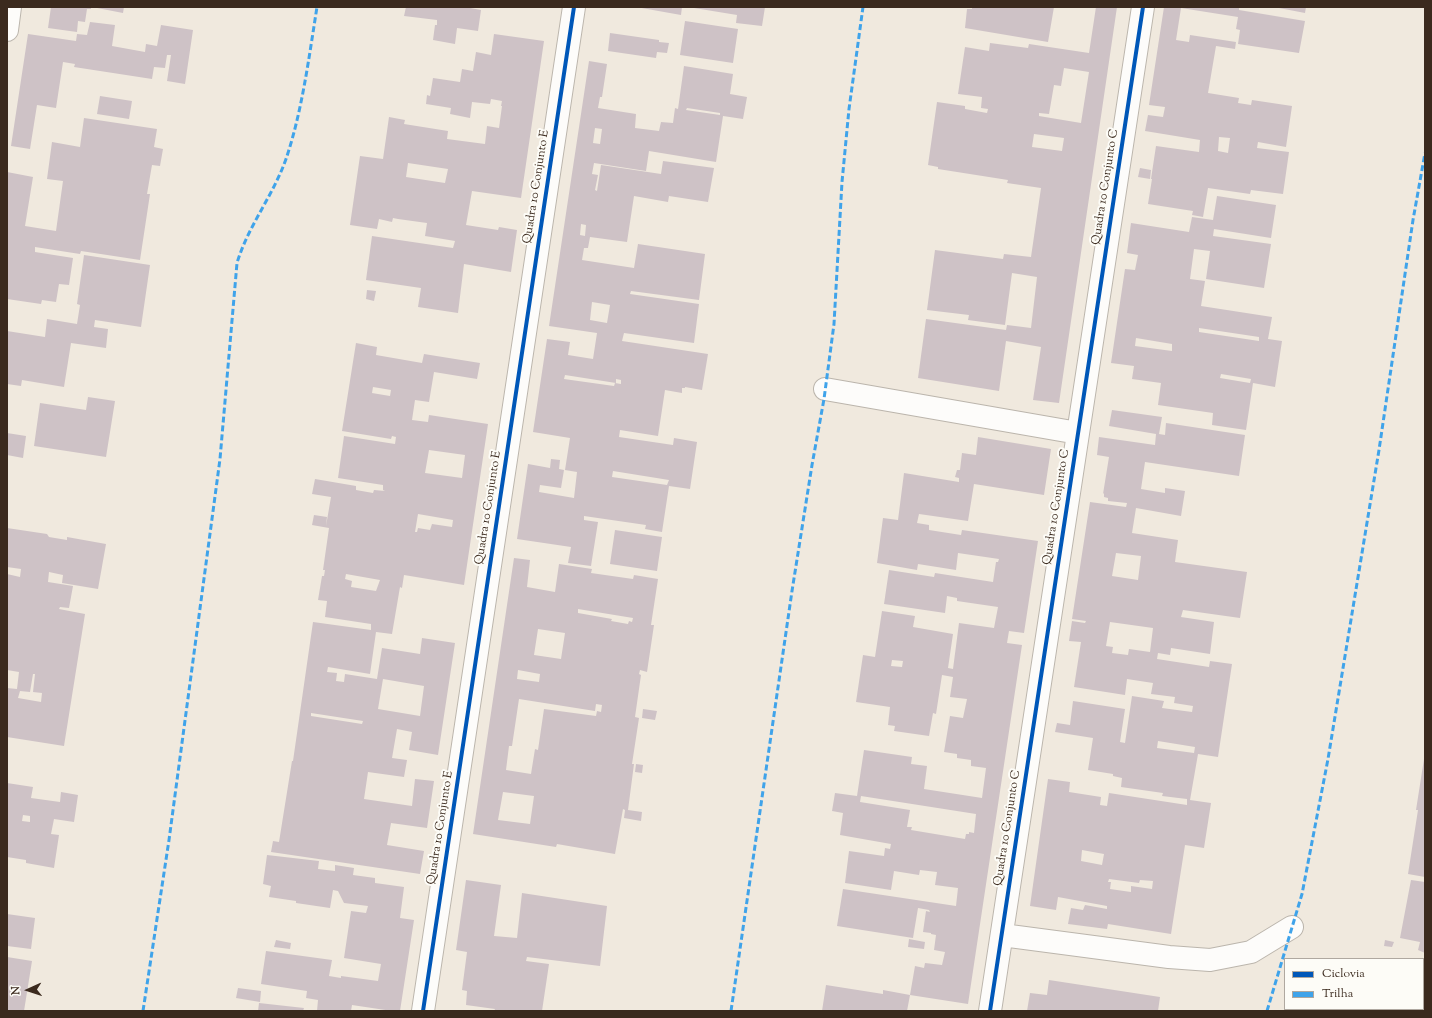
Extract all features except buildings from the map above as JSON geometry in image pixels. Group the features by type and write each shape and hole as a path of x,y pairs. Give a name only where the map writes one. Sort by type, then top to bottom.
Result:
{"street":[{"path":"7,30 10,7"},
{"name":"Quadra 10 Conjunto E","path":"423,1011 574,7"},
{"name":"Quadra 10 Conjunto C","path":"990,1011 1144,7"},
{"path":"825,389 1078,433"},
{"path":"1002,935 1169,957 1210,960 1251,952 1292,927"}],"marked path":[{"path":"143,1011 169,840 220,459 237,263 247,236 281,173 292,141 301,103 317,7"},
{"path":"731,1011 792,591 824,399 834,324 842,182 849,109 863,7"},
{"path":"1267,1011 1302,894 1328,759 1379,450 1413,220 1425,153"}],"cycle path":[{"path":"423,1011 574,7"},
{"path":"990,1011 1143,7"}]}
